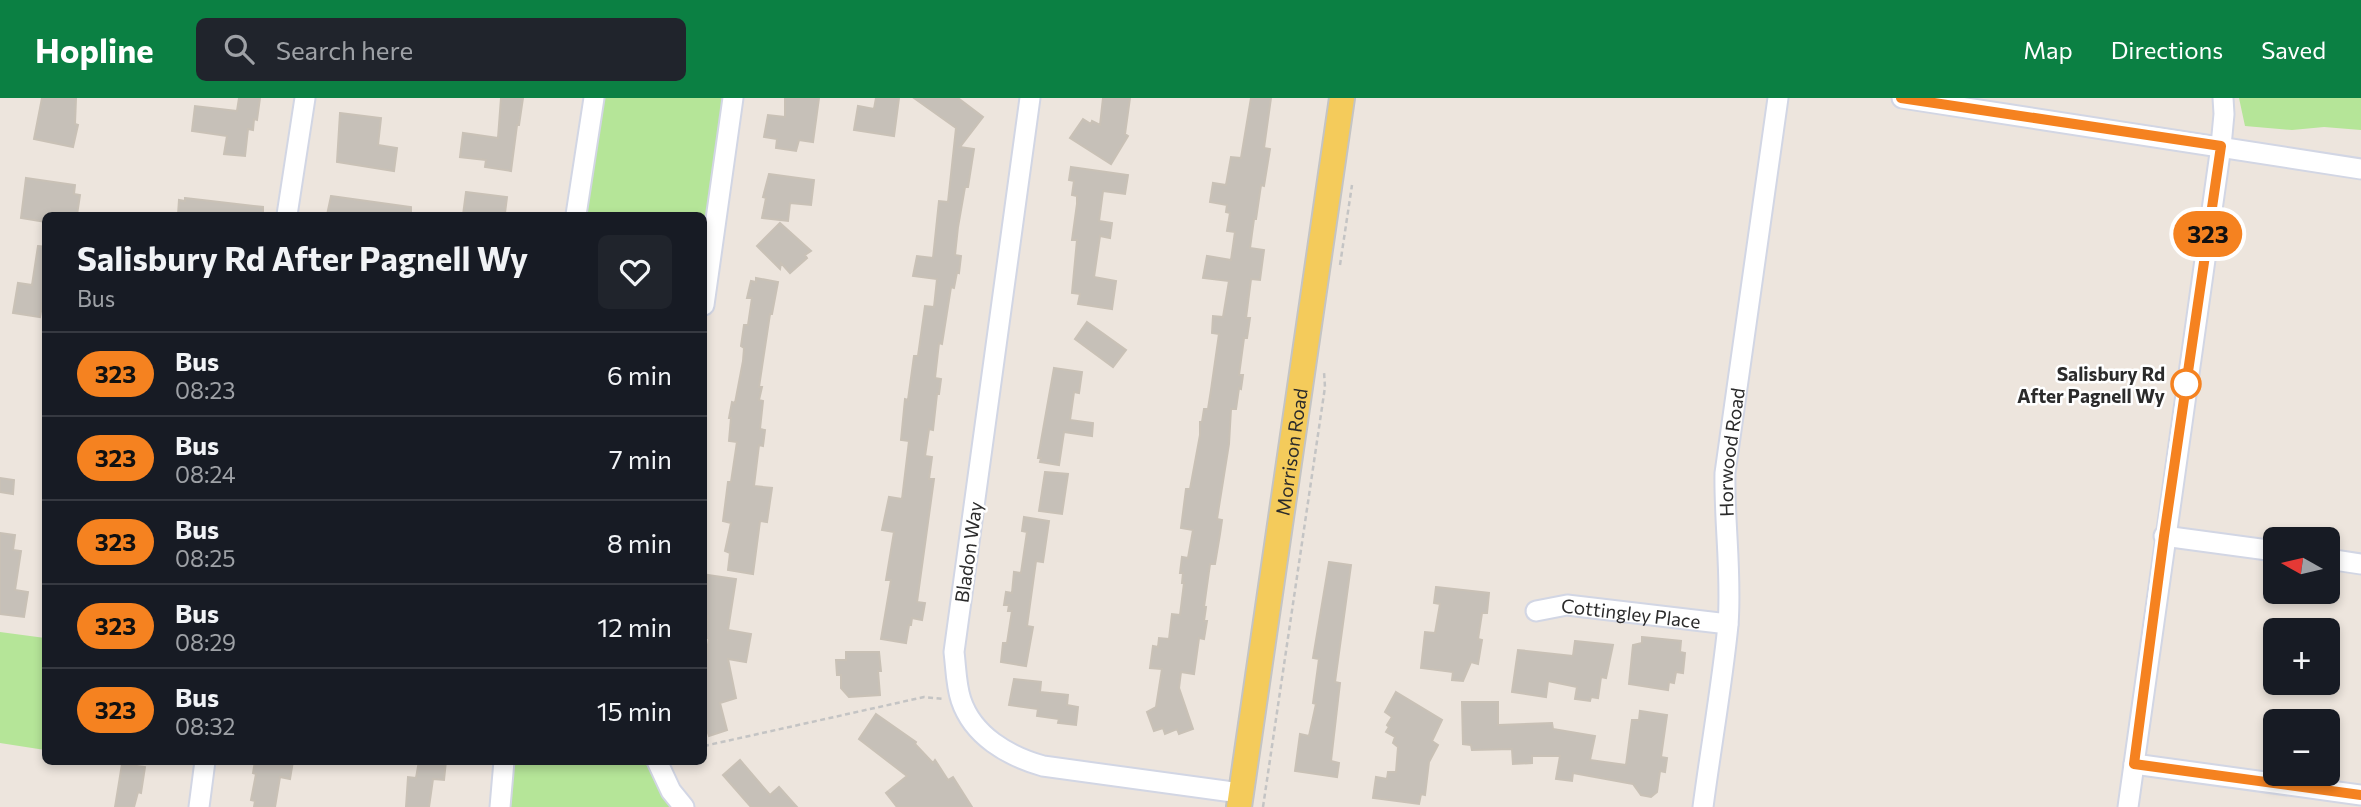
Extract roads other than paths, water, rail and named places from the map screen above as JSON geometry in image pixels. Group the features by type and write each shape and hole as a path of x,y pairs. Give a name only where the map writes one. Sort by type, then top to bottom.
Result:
{"main road":[{"name":"Morrison Road","path":"1240,800 1342,98"}],"street":[{"path":"287,212 305,98"},
{"path":"576,212 594,98"},
{"path":"707,284 733,98"},
{"name":"Bladon Way","path":"1030,98 954,652 960,698 967,716 978,730 1021,760 1240,800"},
{"name":"Horwood Road","path":"1703,807 1728,624 1726,473 1778,98"},
{"path":"1902,98 2361,169"},
{"path":"2128,807 2164,536 2221,146 2224,114 2222,98"},
{"path":"2164,536 2263,549"},
{"path":"2340,561 2361,564"},
{"name":"Cottingley Place","path":"1536,611 1567,605 1728,624"},
{"path":"2134,764 2352,798"},
{"path":"199,807 204,765"},
{"path":"500,807 504,765"},
{"path":"659,765 671,791 684,807"}],"place":[{"name":"Salisbury Rd After Pagnell Wy","path":"2186,384"}]}
